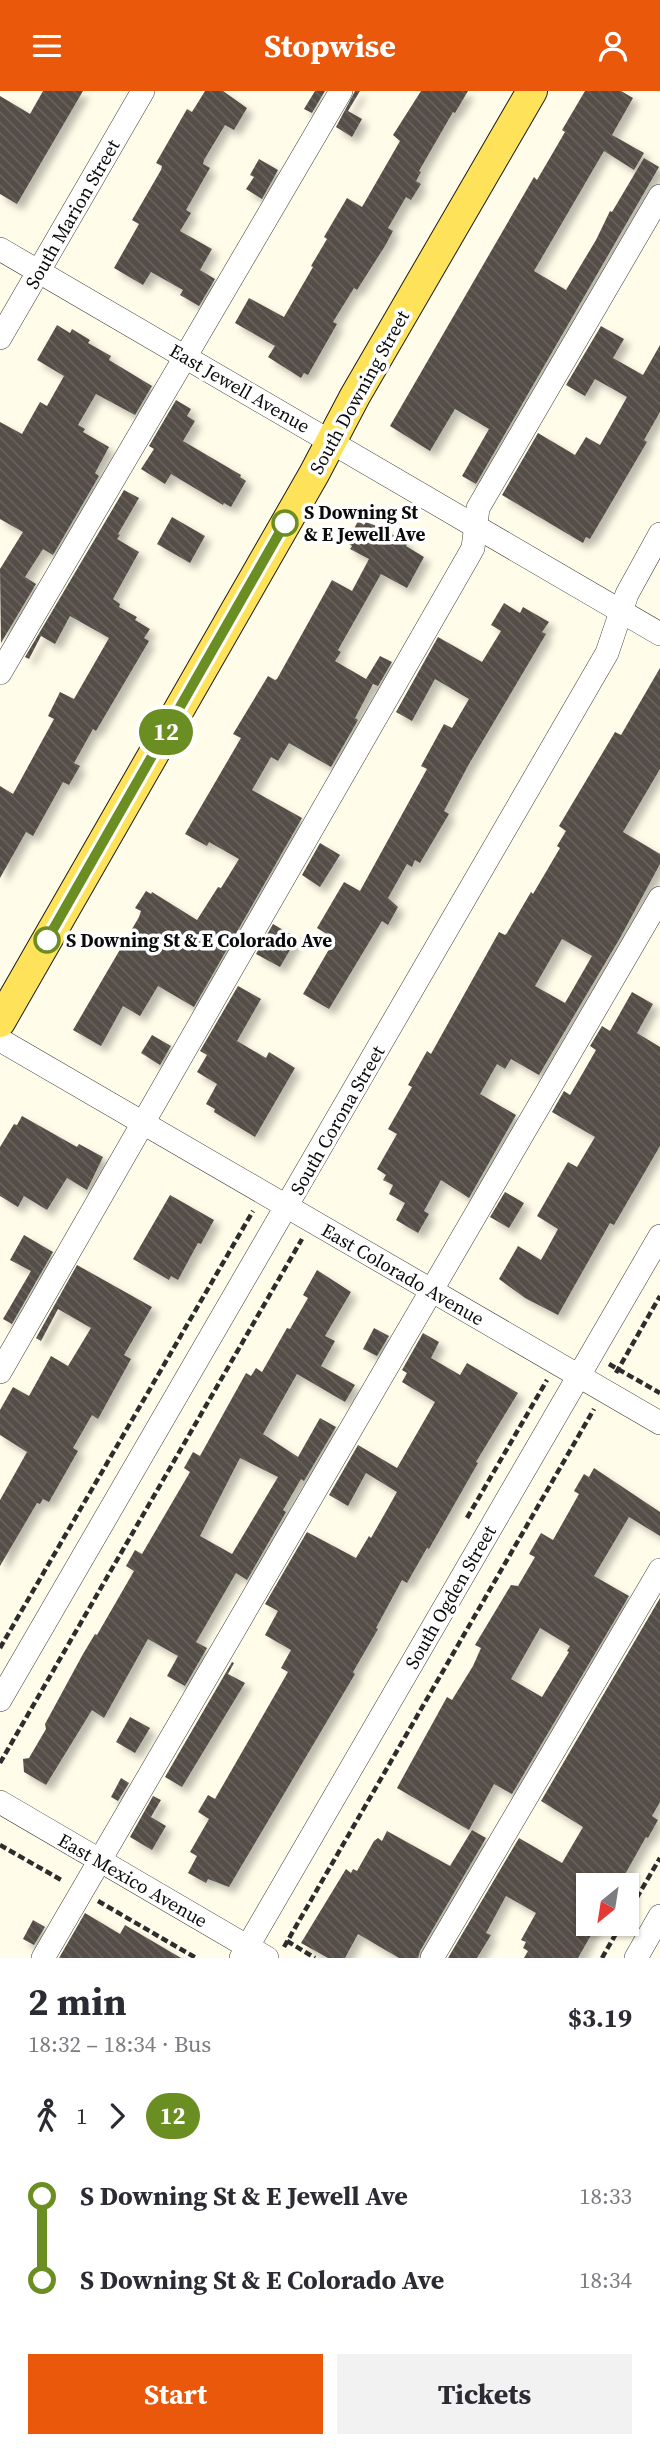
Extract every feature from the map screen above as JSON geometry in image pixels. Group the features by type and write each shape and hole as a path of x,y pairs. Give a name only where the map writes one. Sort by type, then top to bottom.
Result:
{"main road":[{"name":"South Downing Street","path":"0,1022 532,91"}],"street":[{"name":"South Marion Street","path":"0,338 143,91"},
{"path":"0,673 341,91"},
{"path":"0,1372 468,557 473,548 478,508 660,196"},
{"name":"East Jewell Avenue","path":"0,249 660,634"},
{"name":"South Corona Street","path":"0,1700 607,653 635,576 660,534"},
{"path":"43,1958 660,898"},
{"name":"East Colorado Avenue","path":"0,1040 660,1423"},
{"name":"South Ogden Street","path":"259,1954 579,1376 660,1237"},
{"path":"432,1958 660,1570"},
{"name":"East Mexico Avenue","path":"0,1803 259,1954"},
{"path":"636,1958 660,1916"}],"path":[{"path":"0,1648 253,1211"},
{"path":"0,1763 303,1238"},
{"path":"612,1380 660,1296"},
{"path":"606,1362 660,1393"},
{"path":"259,1954 288,1942 594,1408"},
{"path":"639,1893 660,1857"},
{"path":"277,1936 315,1958"},
{"path":"602,1958 615,1936"}],"building":[{"path":"43,91 83,91 17,204 0,194 0,96 30,114"},
{"path":"205,91 223,91 247,108 234,130 225,125 204,160 203,164 210,168 186,210 191,213 180,231 212,249 200,270 215,279 199,306 180,295 183,290 151,272 143,285 114,268 139,224 132,220 161,170 162,166 156,163 187,109 192,112"},
{"path":"315,91 325,91 312,113 304,109"},
{"path":"355,91 360,91 348,111 362,119 352,137 336,127"},
{"path":"421,91 468,91 419,171 421,172 416,181 421,184 411,200 406,197 388,228 393,231 385,246 333,322 337,324 308,375 304,373 301,378 268,357 275,346 235,323 249,298 284,317 313,267 311,266 327,239 324,237 347,198 362,207 400,141 393,135"},
{"path":"585,91 621,91 633,98 612,135 644,153 634,170 604,151 534,271 566,290 610,211 612,212 644,158 659,167 476,484 462,476 489,429 455,409 430,451 390,426 534,177 537,180 565,132 562,130"},
{"path":"259,159 278,170 262,199 246,189 254,177 250,175"},
{"path":"57,325 70,333 72,329 90,340 88,343 111,356 109,360 152,386 135,415 96,394 78,425 85,429 83,432 109,447 95,473 99,476 53,555 43,549 25,577 36,584 1,643 0,569 23,532 0,519 0,422 22,434 40,402 47,406 64,376 37,360"},
{"path":"601,326 624,339 613,358 643,375 660,345 660,412 644,440 647,442 590,539 586,537 583,543 502,495 538,433 575,455 586,437 600,445 627,397 595,379 585,396 566,385"},
{"path":"176,400 191,409 187,416 195,421 183,441 241,475 246,481 231,507 224,503 223,505 171,474 165,484 141,469 154,449 149,446"},
{"path":"124,490 139,498 117,539 139,552 113,599 120,604 119,607 137,617 135,620 150,629 144,638 149,641 74,763 80,766 69,785 63,782 33,836 26,832 0,878 0,786 13,794 54,719 48,716 60,692 74,699 109,638 70,616 55,644 41,636 29,659 25,657"},
{"path":"172,517 205,536 190,563 157,544"},
{"path":"358,521 364,525 366,522 379,527 408,543 406,546 424,557 407,588 381,574 338,650 341,652 335,661 366,679 380,656 392,662 378,686 373,684 355,718 358,720 331,767 289,743 278,761 271,757 252,790 302,818 194,1007 158,986 140,1016 123,1006 101,1046 73,1030 139,917 141,911 135,908 146,891 197,920 239,859 209,842 207,846 185,834 241,738 233,734 268,676 277,679 332,580 352,591 369,559 350,549 352,546 347,543"},
{"path":"504,603 520,613 523,607 549,622 542,632 546,634 469,764 444,811 449,814 420,863 415,860 412,867 407,864 388,898 398,907 388,925 382,921 329,1009 303,994 335,939 317,928 344,882 360,891 427,769 421,766 444,724 452,728 469,699 435,679 412,721 396,712 438,637 482,662 501,631 491,625"},
{"path":"660,668 660,769 623,832 660,854 660,864 620,938 539,1075 511,1059 505,1069 497,1064 480,1094 516,1115 469,1198 441,1180 424,1211 429,1214 418,1233 396,1220 405,1203 389,1194 393,1185 383,1180 386,1175 377,1169 397,1134 388,1129 412,1087 408,1085 427,1051 431,1054 499,932 505,935 507,933 560,848 557,846 566,831 559,826 615,732 621,735","holes":["562,939 592,956 565,1003 535,986"]},
{"path":"320,843 340,855 320,887 302,875"},
{"path":"273,924 297,938 280,967 256,954"},
{"path":"238,986 261,999 237,1041 266,1058 269,1052 295,1068 255,1137 214,1112 215,1109 206,1104 217,1084 197,1072 207,1055 200,1051"},
{"path":"632,992 653,1004 637,1033 660,1047 660,1146 614,1225 610,1223 558,1315 525,1298 499,1279 518,1246 541,1260 558,1229 537,1216 568,1162 577,1167 595,1137 552,1112 564,1091 570,1095 584,1071 596,1050 590,1046 602,1026 610,1031"},
{"path":"152,1035 171,1046 160,1065 141,1053"},
{"path":"22,1116 77,1147 79,1144 103,1157 87,1190 67,1178 47,1210 24,1196 18,1207 0,1196 0,1147"},
{"path":"505,1192 524,1203 509,1228 490,1217"},
{"path":"170,1195 214,1220 178,1280 171,1276 169,1280 133,1259"},
{"path":"24,1235 53,1252 12,1324 3,1319 31,1271 10,1260"},
{"path":"77,1265 152,1307 124,1355 131,1359 98,1419 92,1415 73,1448 78,1451 49,1502 43,1499 40,1504 37,1503 0,1566 0,1500 27,1452 0,1435 0,1410 13,1387 29,1396 51,1356 68,1366 91,1328 58,1309 41,1341 36,1338"},
{"path":"317,1270 351,1292 325,1336 335,1341 321,1366 355,1385 345,1402 297,1374 263,1434 298,1457 320,1418 336,1427 304,1481 301,1479 283,1510 286,1512 247,1580 236,1573 196,1642 207,1648 185,1686 167,1676 178,1656 148,1639 104,1718 92,1710 46,1785 24,1772 23,1759 29,1758 83,1654 134,1571 126,1566 135,1550 142,1554 190,1472 184,1468 193,1452 200,1456 246,1373 251,1376 256,1368 262,1372 308,1298 303,1295","holes":["240,1458 278,1477 232,1554 200,1536"]},
{"path":"374,1328 389,1336 377,1356 363,1349"},
{"path":"423,1333 439,1342 431,1358 460,1375 467,1363 518,1393 476,1462 478,1463 429,1549 427,1548 407,1583 402,1580 353,1672 355,1674 229,1887 208,1879 206,1883 188,1873 197,1856 190,1852 209,1819 198,1812 208,1795 215,1799 288,1672 281,1668 291,1650 265,1635 278,1611 265,1604 307,1532 356,1558 369,1536 371,1538 397,1492 366,1473 348,1506 329,1495 358,1445 397,1468 435,1402 402,1382 407,1373 402,1370"},
{"path":"594,1468 660,1512 660,1536 629,1517 594,1576 629,1596 512,1794 494,1784 469,1830 397,1788 447,1697 452,1700 473,1666 481,1648 475,1645 511,1585 518,1586 535,1557 529,1554 541,1533 553,1540 579,1494 574,1491 584,1474 589,1477","holes":["540,1628 570,1646 542,1697 511,1679"]},
{"path":"660,1598 660,1802 652,1816 658,1820 626,1873 576,1873 576,1936 591,1936 578,1958 524,1958 528,1951 523,1948 526,1942 521,1940 536,1913 506,1896 486,1933 491,1935 477,1958 448,1958 519,1838 562,1863 583,1827 541,1801"},
{"path":"232,1662 234,1663 228,1674 245,1683 182,1787 165,1777"},
{"path":"130,1717 150,1728 135,1753 116,1742"},
{"path":"121,1778 129,1783 118,1801 111,1797"},
{"path":"153,1796 161,1800 151,1817 166,1826 152,1850 130,1837"},
{"path":"472,1830 486,1838 418,1958 399,1958 358,1934 345,1958 328,1958 301,1943 346,1869 351,1873 353,1869 357,1871 374,1841 378,1838 382,1841 387,1831 450,1866"},
{"path":"85,1913 120,1934 125,1925 181,1958 59,1958"},
{"path":"33,1920 45,1927 34,1945 23,1939"}],"bus line":[{"name":"12","path":"47,940 285,523"}],"place":[{"name":"S Downing St & E Jewell Ave","path":"285,523"},
{"name":"S Downing St & E Colorado Ave","path":"47,940"}]}
